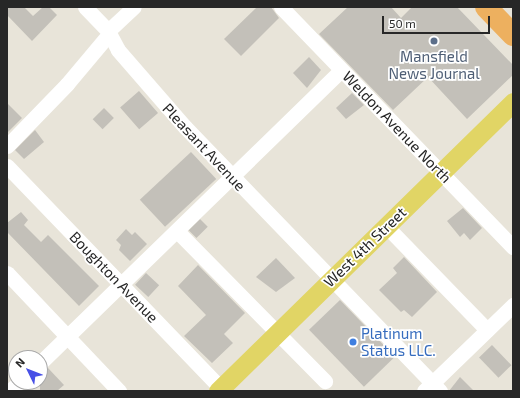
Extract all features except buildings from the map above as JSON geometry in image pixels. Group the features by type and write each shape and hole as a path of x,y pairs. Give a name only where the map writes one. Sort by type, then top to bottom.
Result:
{"highway":[{"path":"486,7 513,35"}],"main road":[{"name":"West 4th Street","path":"220,389 513,102"}],"street":[{"name":"Pleasant Avenue","path":"85,7 109,32 118,50 232,178 331,280 432,388"},
{"path":"7,146 67,84 109,32 134,7"},
{"name":"Weldon Avenue North","path":"281,7 513,247"},
{"path":"48,356 232,178 341,70"},
{"name":"Boughton Avenue","path":"7,166 220,389"},
{"path":"386,226 487,330"},
{"path":"176,231 325,381"},
{"path":"7,273 119,391"},
{"path":"432,388 513,305"}],"place":[{"name":"Mansfield News Journal","path":"434,41"},
{"name":"Platinum Status LLC.","path":"353,342"}]}
